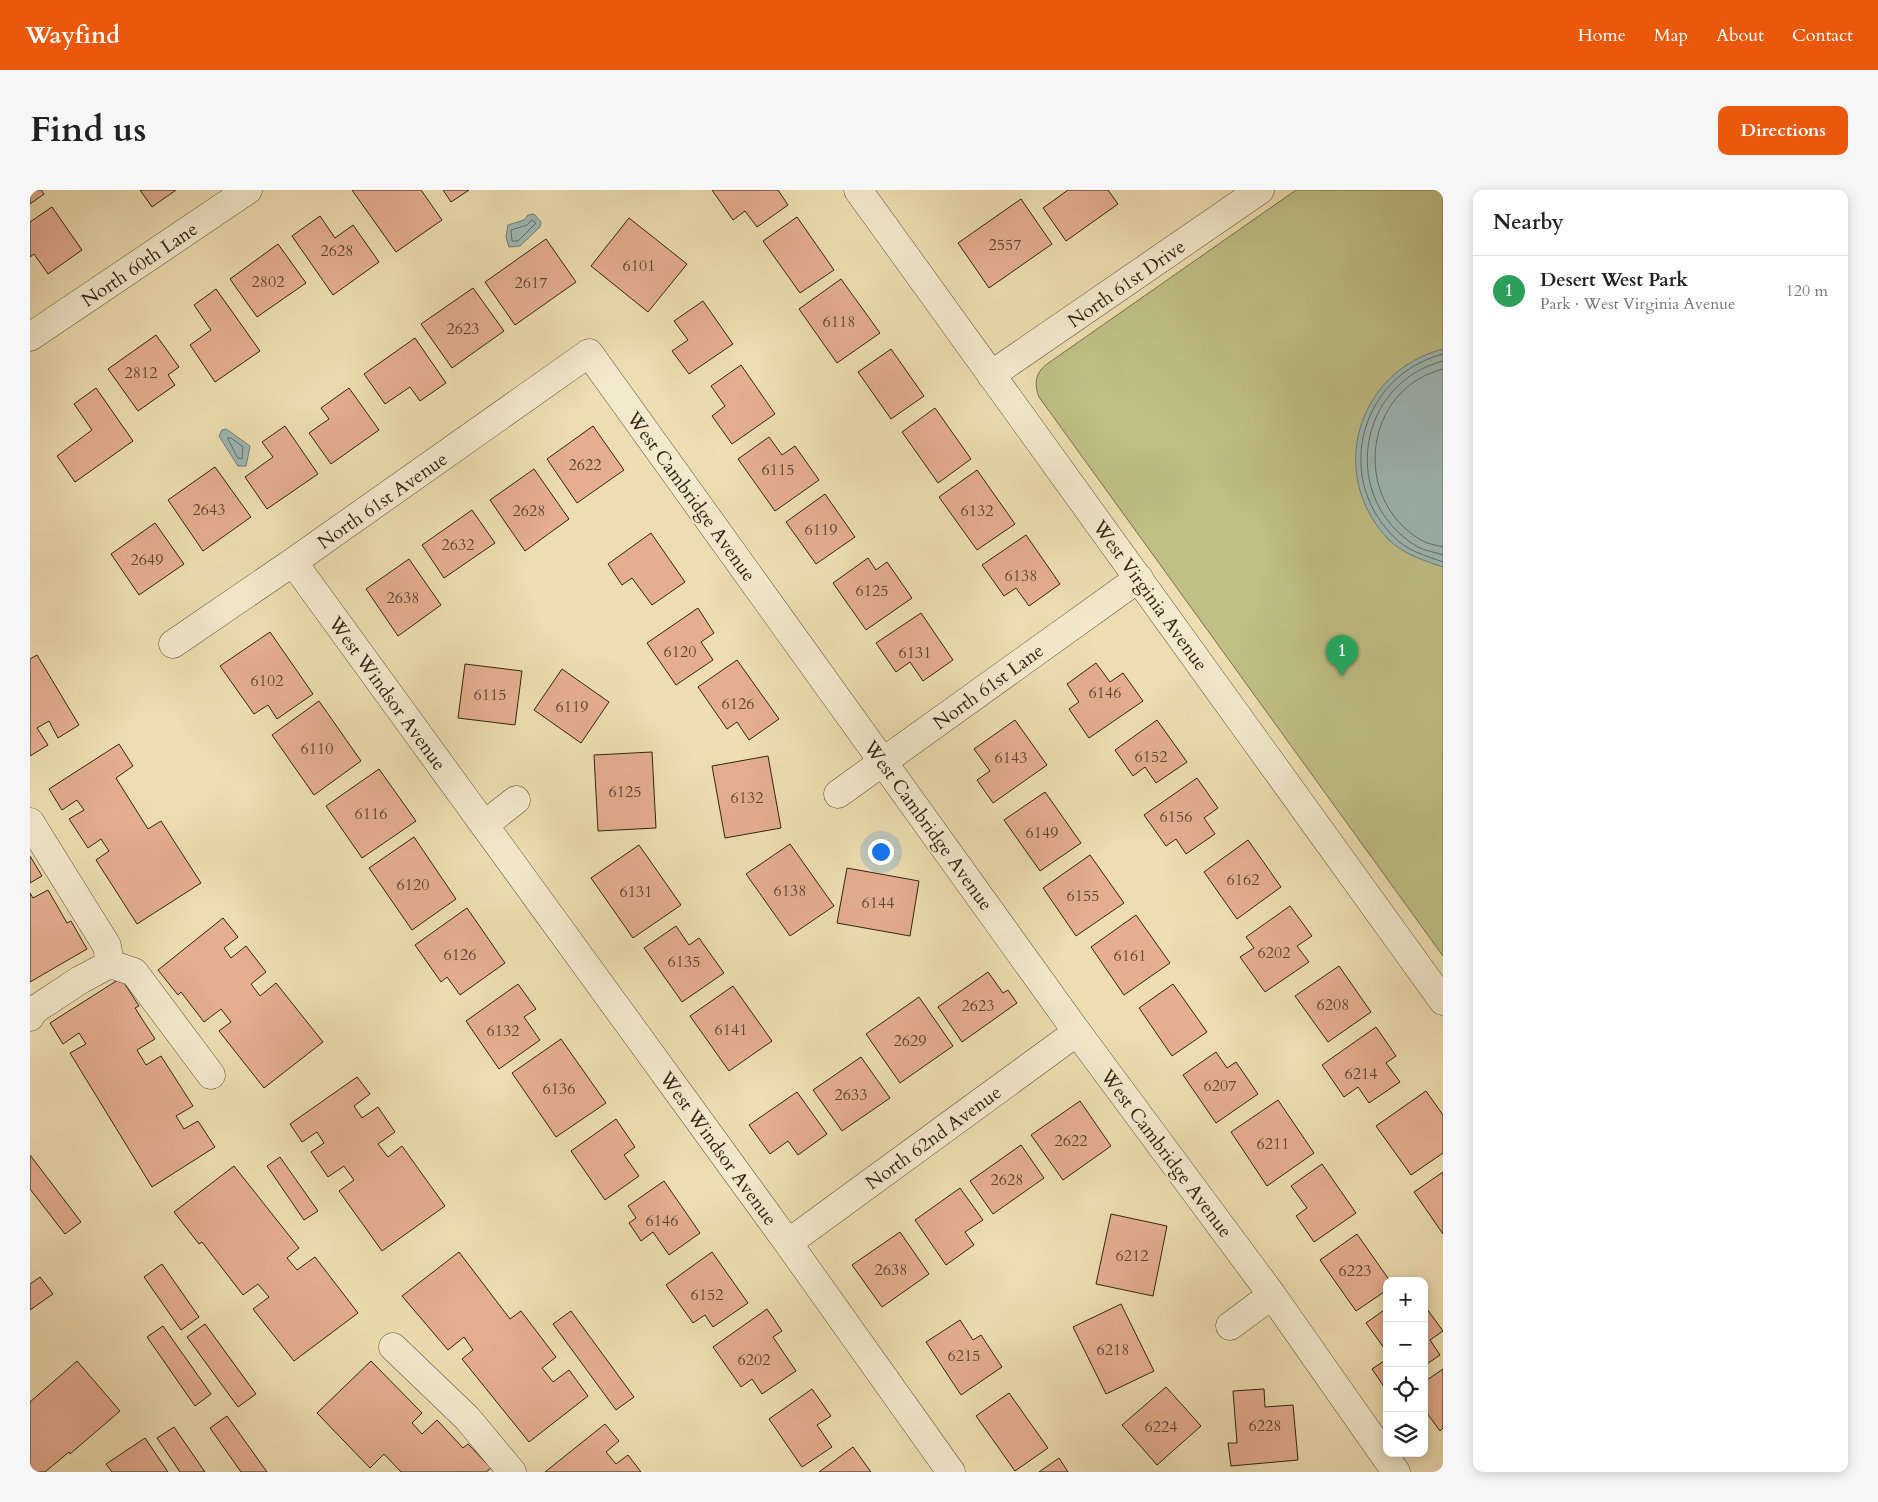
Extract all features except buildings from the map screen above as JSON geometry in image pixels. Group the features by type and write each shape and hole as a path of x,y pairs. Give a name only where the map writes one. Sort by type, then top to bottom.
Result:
{"street":[{"name":"North 60th Lane","path":"30,337 248,190"},
{"name":"West Virginia Avenue","path":"858,190 1443,1001"},
{"name":"North 61st Drive","path":"991,375 1260,190"},
{"name":"North 61st Avenue","path":"173,644 293,562 589,353"},
{"name":"West Cambridge Avenue","path":"589,353 1077,1032 1272,1295 1396,1472"},
{"name":"West Windsor Avenue","path":"293,562 788,1243 951,1472"},
{"name":"North 61st Lane","path":"838,794 1139,578"},
{"path":"484,825 516,800"},
{"path":"30,822 107,946 110,964"},
{"path":"30,1017 33,1011 80,980 110,964 134,972 211,1075"},
{"name":"North 62nd Avenue","path":"788,1243 1077,1032"},
{"path":"1230,1326 1272,1295"},
{"path":"393,1347 467,1418 512,1472"}],"green space":[{"path":"1296,190 1443,190 1443,956 1039,397 1036,388 1038,375 1043,367"}],"water":[{"path":"534,214 541,222 540,227 520,246 509,247 506,237 508,225 524,220 528,215"},
{"path":"1443,349 1443,567 1408,553 1389,540 1370,514 1359,486 1356,457 1360,428 1372,402 1389,379 1413,361"},
{"path":"226,429 250,446 246,466 238,466 219,436 222,430"}],"place":[{"name":"Desert West Park","path":"1342,676"}]}
